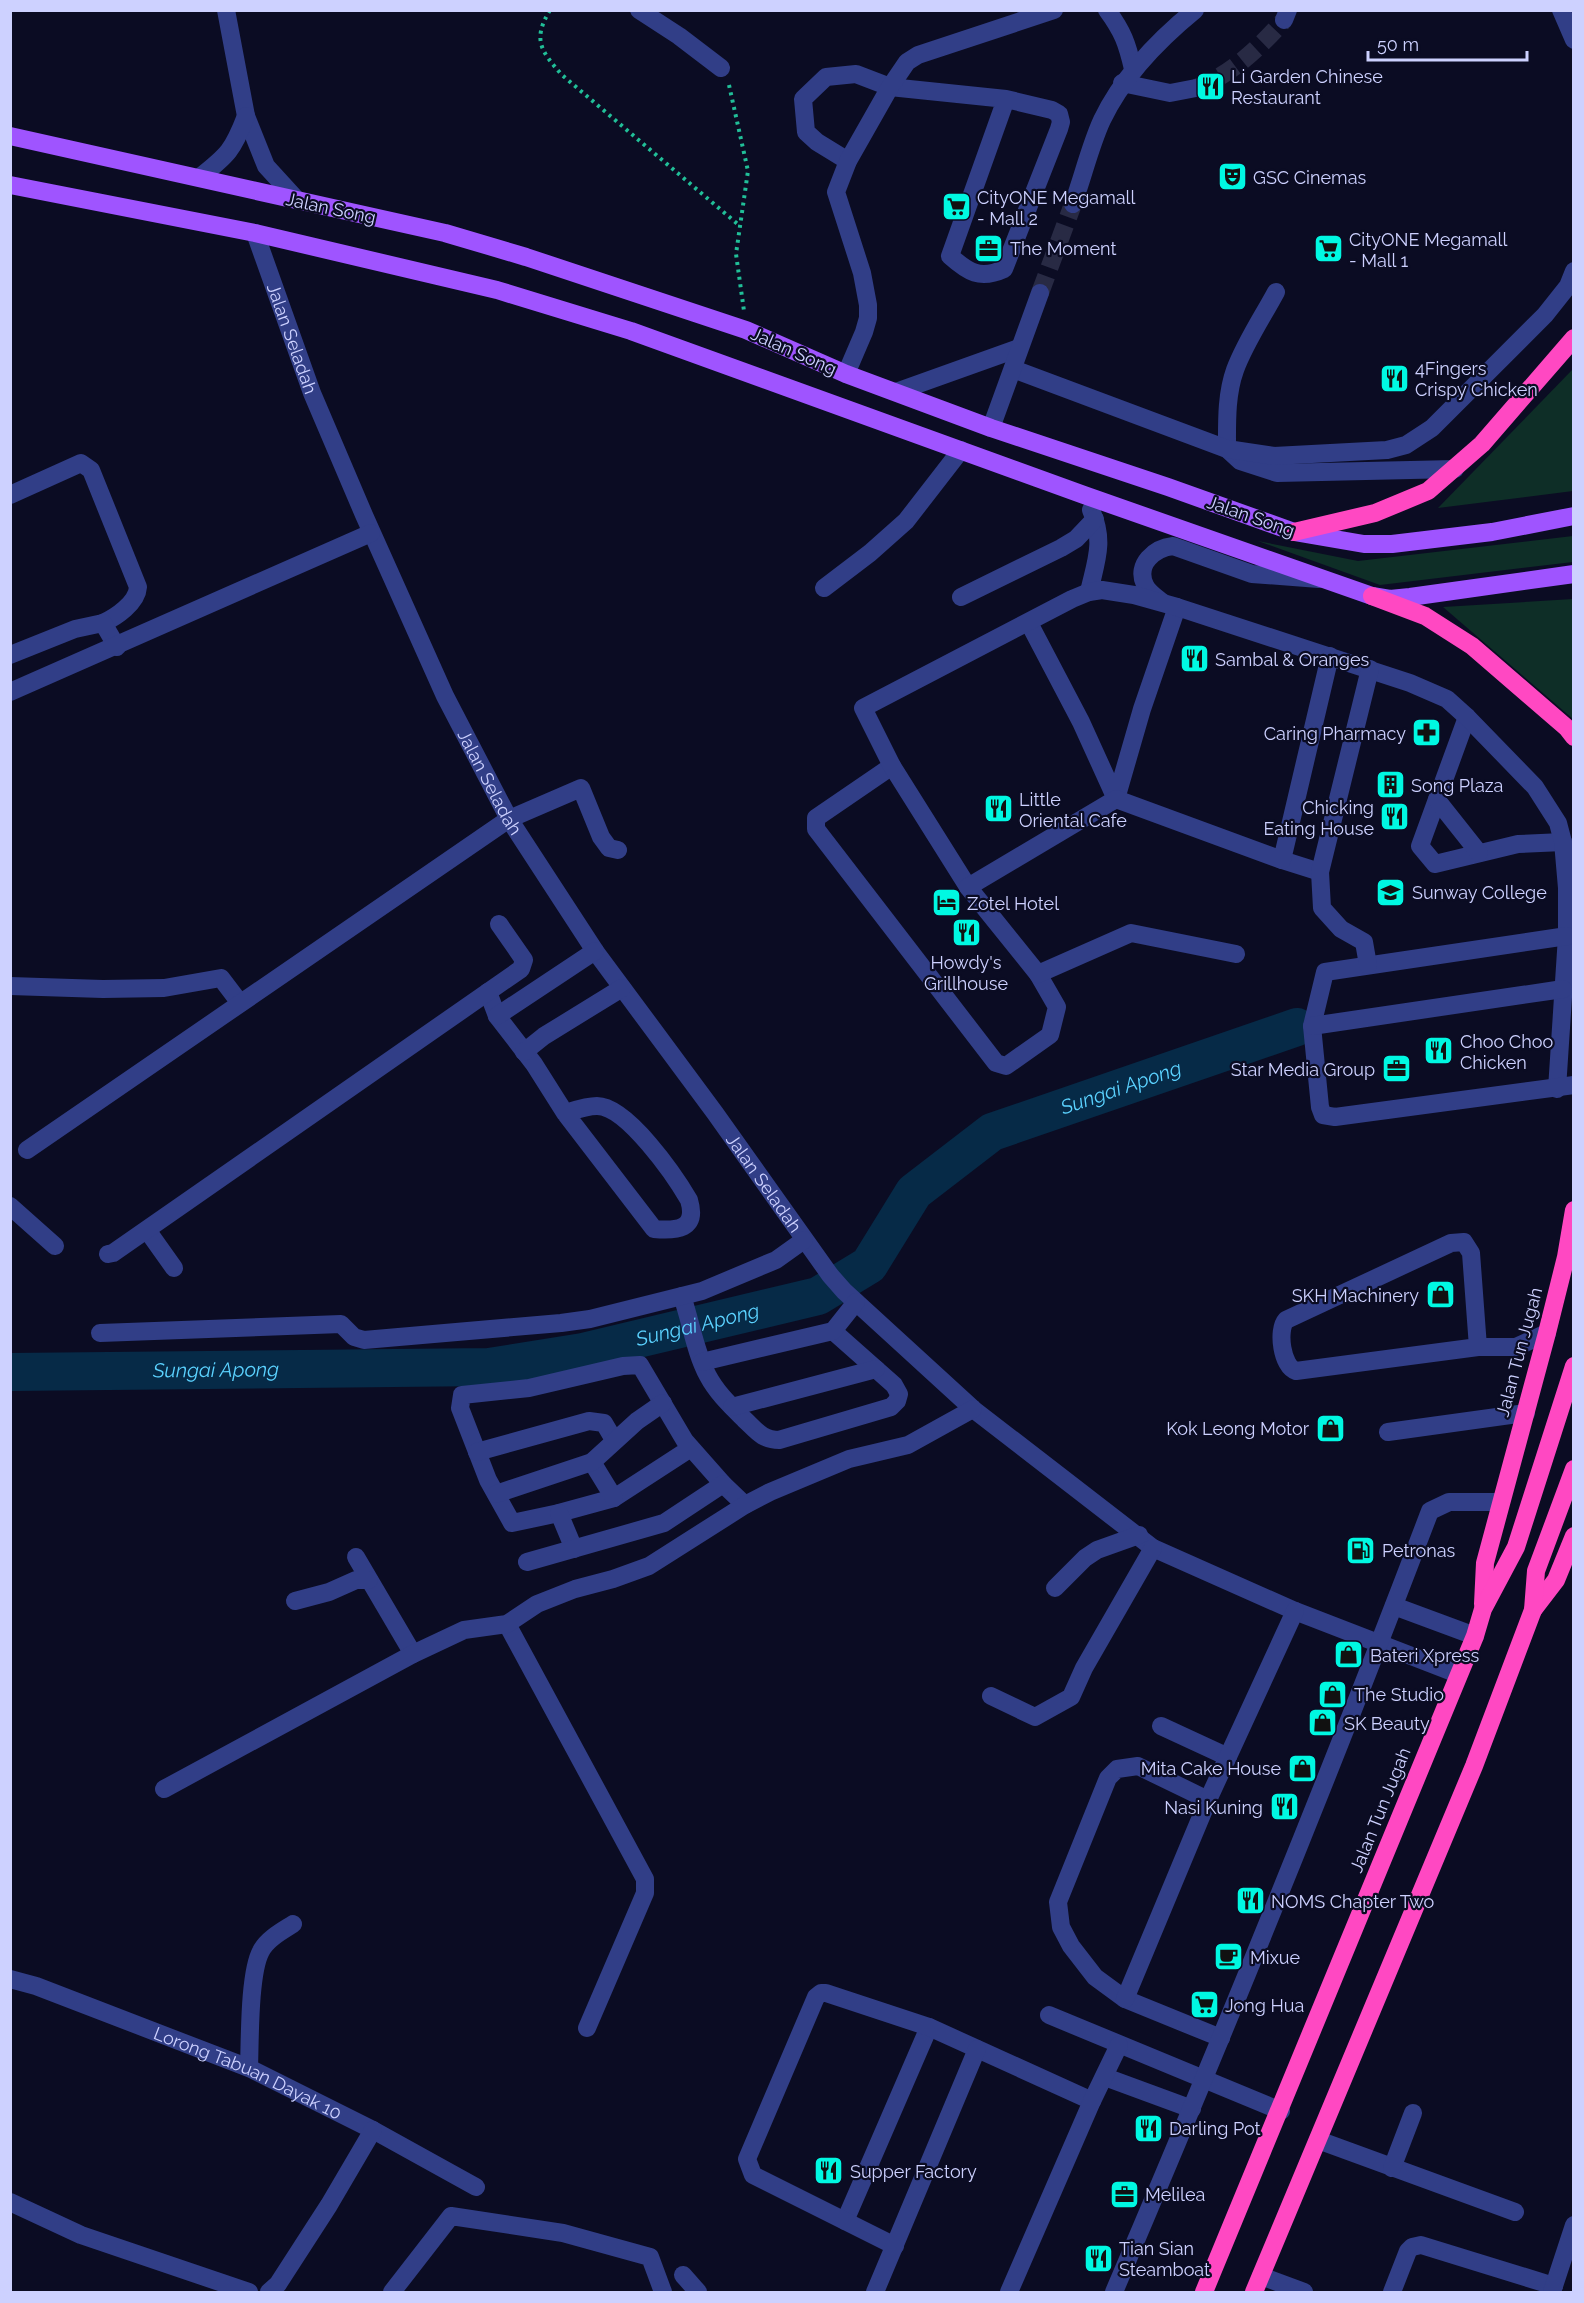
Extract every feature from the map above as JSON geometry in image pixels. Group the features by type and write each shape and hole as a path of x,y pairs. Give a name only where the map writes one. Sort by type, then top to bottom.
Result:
{"highway":[{"path":"1294,532 1353,519 1428,491 1482,444 1574,338"},
{"path":"1372,596 1425,616 1472,646 1567,728 1574,737"},
{"name":"Jalan Tun Jugah","path":"1483,1609 1485,1563 1547,1333 1566,1257 1574,1210"},
{"name":"Jalan Tun Jugah","path":"1204,2292 1281,2111 1483,1609 1516,1547 1574,1366"},
{"path":"1258,2284 1474,1766 1533,1610 1536,1571 1574,1469"},
{"path":"1533,1610 1557,1580 1574,1536"}],"main road":[{"name":"Jalan Song","path":"10,136 445,233 526,257 746,330 846,374 990,428 1294,532 1365,543 1392,544 1492,532 1574,516"},
{"name":"Jalan Song","path":"10,185 255,233 497,290 620,327 1084,495 1372,596 1390,599 1410,597 1574,574"}],"street":[{"path":"226,10 246,116 267,166 298,201"},
{"path":"639,10 679,36 721,68"},
{"path":"846,374 864,332 868,318 868,305 862,273 836,192 848,161 890,87 907,62 918,55 1054,10"},
{"path":"1107,10 1125,38 1128,76"},
{"path":"1073,204 1101,122 1128,76 1195,10"},
{"path":"1561,10 1574,40"},
{"path":"848,161 817,142 806,132 803,99 826,77 856,74 890,87 1006,99 1052,110 1059,114 1061,122 1004,269 991,275 966,271 951,256 1006,99"},
{"path":"1128,76 1170,93 1196,88"},
{"path":"200,177 226,157 238,137 246,116"},
{"name":"Jalan Seladah","path":"255,233 312,393 372,533 445,696 509,819 595,951 715,1113 830,1275 973,1409 1146,1542 1295,1611 1458,1674"},
{"path":"1012,369 1227,449 1274,456 1387,450 1406,445 1432,429 1545,315 1568,286 1574,271"},
{"path":"1276,292 1244,349 1234,373 1228,406 1227,449 1240,461 1277,472 1455,469"},
{"path":"990,428 1040,294"},
{"path":"896,392 1019,348"},
{"path":"824,588 870,554 906,521 961,450"},
{"path":"10,495 81,464 91,470 138,587 138,592 118,616 75,629 10,655"},
{"path":"1084,495 1095,519 1100,541 1089,592"},
{"path":"961,597 1076,539 1095,519"},
{"path":"10,692 117,647 372,533"},
{"path":"1169,604 1148,590 1143,583 1142,574 1146,562 1161,547 1173,546 1252,574 1279,578 1324,579"},
{"path":"892,766 816,818 816,829 996,1063 1006,1066 1050,1035 1057,1007 1038,974 969,887 892,766 863,708 1089,592 1117,591 1169,604 1432,691 1447,699 1467,717 1535,787 1558,823 1563,842 1567,888 1567,936 1563,989 1565,1087 1335,1117 1323,1115 1320,1107 1312,1026 1325,972 1567,936"},
{"path":"969,887 1116,799 1146,699 1169,604"},
{"path":"103,622 117,647"},
{"path":"1029,623 1081,722 1116,799 1320,872"},
{"path":"1282,860 1330,656"},
{"path":"1368,965 1364,942 1341,929 1322,908 1320,872 1370,669"},
{"path":"1467,717 1420,846 1435,864 1518,844 1563,842"},
{"path":"27,1150 509,819 581,788 601,837 609,848 618,850"},
{"path":"1437,800 1479,853"},
{"path":"108,1254 147,1230 520,969 524,965 524,960 499,924"},
{"path":"1038,974 1131,933 1236,954"},
{"path":"497,1016 595,951"},
{"path":"10,986 164,988 221,978 240,1003"},
{"path":"524,1052 544,1036 622,988"},
{"path":"1312,1026 1563,989"},
{"path":"488,992 497,1016 534,1064 565,1113 654,1230 676,1231 688,1222 692,1211 689,1200 637,1129 617,1113 598,1105 565,1113"},
{"path":"10,1206 56,1246"},
{"path":"147,1230 174,1268"},
{"path":"100,1333 340,1324 354,1337 364,1340 561,1323 590,1319 682,1297 776,1260 804,1240"},
{"path":"1479,1347 1471,1253 1464,1242 1451,1243 1286,1320 1281,1330 1286,1364 1290,1370 1296,1371 1479,1347 1516,1347 1547,1333"},
{"path":"833,1331 850,1296"},
{"path":"682,1297 702,1362 718,1392 763,1438 779,1440 891,1407 897,1401 898,1394 894,1385 833,1331"},
{"path":"702,1362 833,1331"},
{"path":"691,1448 614,1498 560,1514 512,1523 477,1452 460,1408 462,1395 529,1388 623,1366 640,1365 691,1448 745,1505"},
{"path":"732,1407 876,1370"},
{"path":"496,1494 592,1462 636,1421 663,1403"},
{"path":"164,1789 413,1654 464,1630 507,1624 537,1604 575,1589 614,1580 649,1566 745,1505 806,1476 849,1459 908,1445 973,1409"},
{"path":"1388,1432 1526,1413"},
{"path":"477,1452 589,1421 604,1423 614,1440"},
{"path":"592,1462 614,1498"},
{"path":"527,1562 664,1523 723,1484"},
{"path":"1114,2292 1205,2080 1379,1645 1430,1511 1449,1502 1500,1502"},
{"path":"560,1514 574,1549"},
{"path":"1055,1588 1085,1558 1097,1550 1146,1542"},
{"path":"991,1696 1035,1717 1071,1697 1146,1542"},
{"path":"356,1557 413,1654"},
{"path":"295,1601 329,1592 356,1580 369,1580"},
{"path":"1394,1606 1474,1636"},
{"path":"1125,2000 1208,1800 1295,1611"},
{"path":"507,1624 645,1879 645,1893 587,2028"},
{"path":"1161,1726 1228,1757"},
{"path":"1208,1800 1138,1766 1117,1769 1108,1778 1058,1902 1061,1927 1071,1946 1095,1977 1125,2000 1221,2038"},
{"path":"249,2068 254,1973 261,1951 273,1937 293,1924"},
{"name":"Lorong Tabuan Dayak 10","path":"10,1979 36,1986 249,2068 373,2130 476,2187"},
{"path":"895,2246 753,2175 747,2159 816,1997 821,1993 929,2027 1092,2102"},
{"path":"1049,2015 1281,2111"},
{"path":"845,2221 929,2027"},
{"path":"1010,2292 1119,2045"},
{"path":"875,2292 977,2049"},
{"path":"1106,2077 1192,2109"},
{"path":"1392,2168 1413,2113"},
{"path":"269,2292 278,2284 329,2205 373,2130"},
{"path":"1317,2140 1515,2212"},
{"path":"10,2202 81,2235 249,2292"},
{"path":"392,2292 451,2216 563,2233 650,2257 659,2289"},
{"path":"1392,2292 1408,2251 1412,2247 1421,2245 1553,2289 1574,2225"},
{"path":"683,2275 698,2292"},
{"path":"1258,2284 1304,2292"}],"path":[{"path":"550,10 541,25 540,40 544,54 562,75 740,226"},
{"path":"721,68 728,81 748,171 736,254 746,330"}],"green space":[{"path":"1573,369 1573,491 1438,508"},
{"path":"1573,536 1573,562 1380,585 1258,541 1358,561"},
{"path":"1573,599 1573,719 1443,607"}],"waterway":[{"name":"Sungai Apong","path":"10,1372 489,1367 583,1352 818,1296 869,1265 914,1192 992,1132 1297,1027"}],"tunnel":[{"path":"1196,88 1233,68 1284,20"},
{"path":"1040,293 1073,204"}],"place":[{"name":"Li Garden Chinese Restaurant","path":"1210,86"},
{"name":"GSC Cinemas","path":"1232,177"},
{"name":"CityONE Megamall - Mall 2","path":"956,207"},
{"name":"The Moment","path":"989,248"},
{"name":"CityONE Megamall - Mall 1","path":"1328,249"},
{"name":"4Fingers Crispy Chicken","path":"1394,378"},
{"name":"Sambal & Oranges","path":"1194,659"},
{"name":"Caring Pharmacy","path":"1427,733"},
{"name":"Song Plaza","path":"1390,785"},
{"name":"Little Oriental Cafe","path":"998,809"},
{"name":"Chicking Eating House","path":"1395,817"},
{"name":"Sunway College","path":"1391,892"},
{"name":"Zotel Hotel","path":"946,903"},
{"name":"Howdy's Grillhouse","path":"966,933"},
{"name":"Choo Choo Chicken","path":"1439,1051"},
{"name":"Star Media Group","path":"1396,1069"},
{"name":"SKH Machinery","path":"1440,1295"},
{"name":"Kok Leong Motor","path":"1330,1428"},
{"name":"Petronas","path":"1361,1550"},
{"name":"Bateri Xpress","path":"1349,1655"},
{"name":"The Studio","path":"1333,1694"},
{"name":"SK Beauty","path":"1323,1723"},
{"name":"Mita Cake House","path":"1302,1768"},
{"name":"Nasi Kuning","path":"1284,1807"},
{"name":"NOMS Chapter Two","path":"1250,1901"},
{"name":"Mixue","path":"1229,1957"},
{"name":"Jong Hua","path":"1204,2005"},
{"name":"Darling Pot","path":"1148,2128"},
{"name":"Supper Factory","path":"829,2171"},
{"name":"Melilea","path":"1124,2194"},
{"name":"Tian Sian Steamboat","path":"1098,2258"}]}
